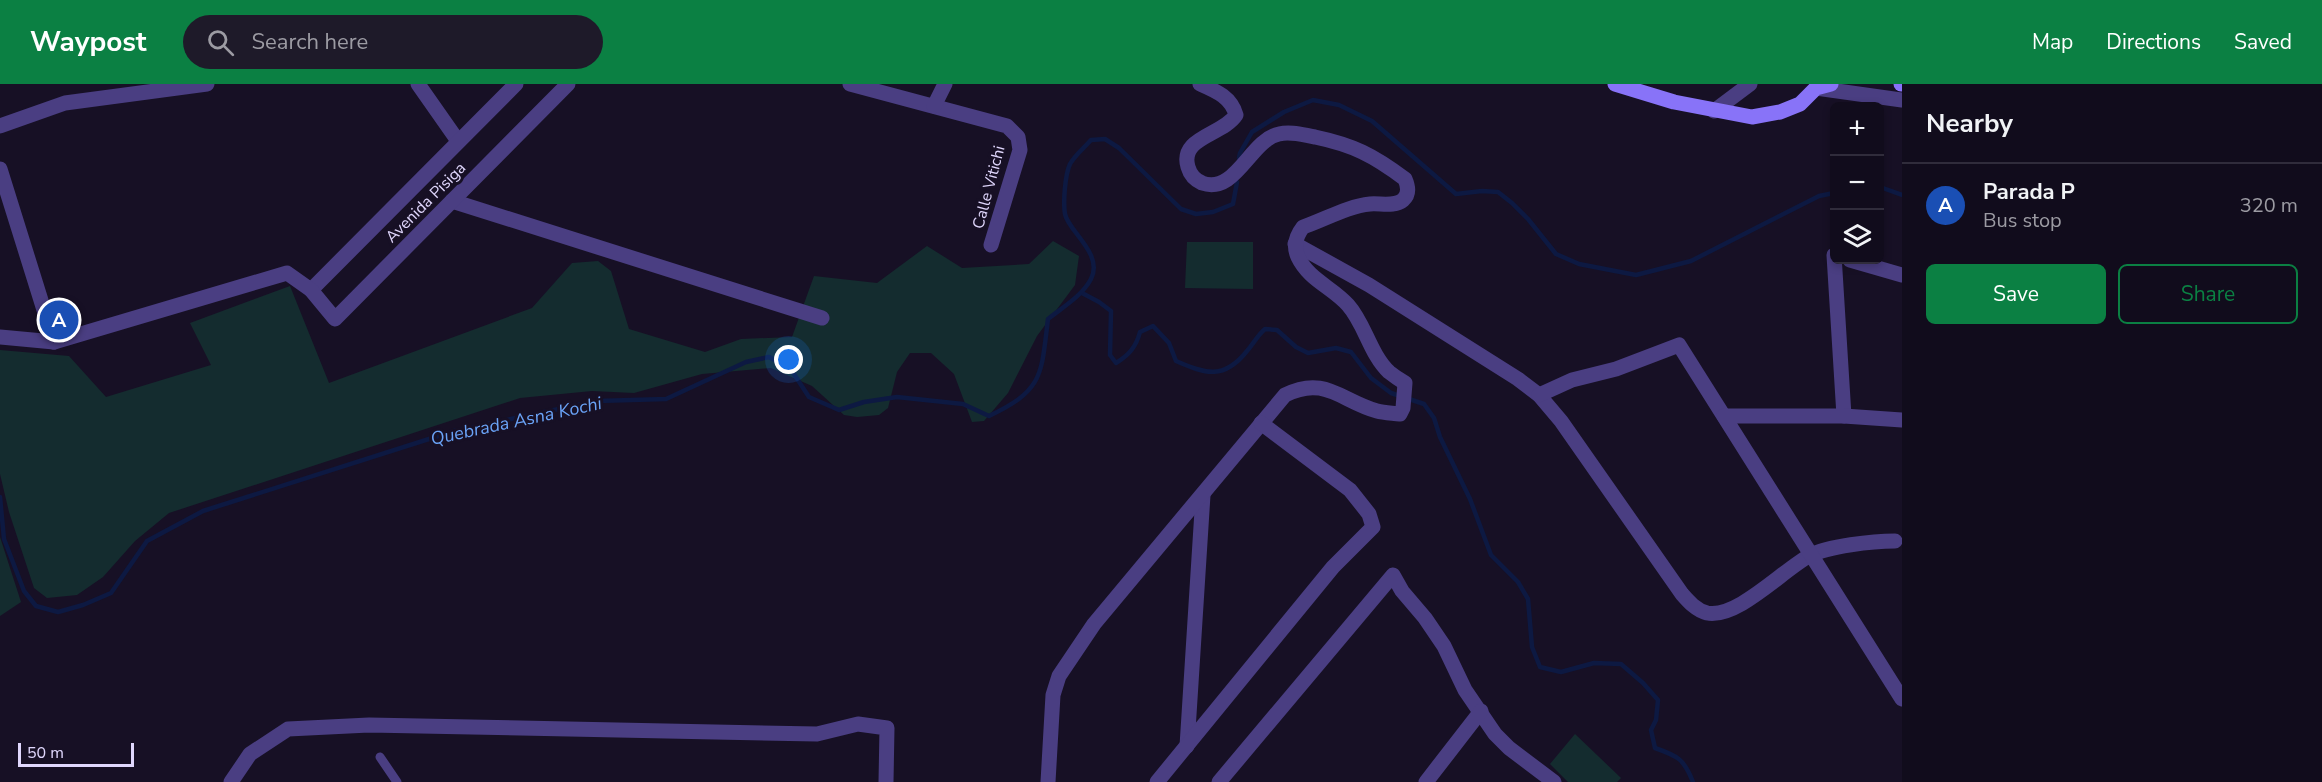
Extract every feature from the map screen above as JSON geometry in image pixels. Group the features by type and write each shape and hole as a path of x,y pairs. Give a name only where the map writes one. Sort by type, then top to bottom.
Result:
{"street":[{"path":"0,126 64,103 207,84"},
{"path":"418,84 458,141"},
{"name":"Avenida Pisiga","path":"311,290 516,84"},
{"name":"Avenida Pisiga","path":"0,337 54,342 287,273 311,290 335,319 568,84"},
{"name":"Calle Vitichi","path":"850,84 1007,126 1018,137 1020,150 991,245"},
{"path":"934,106 945,84"},
{"path":"1048,782 1053,695 1059,676 1094,624 1285,395 1298,388 1313,386 1330,390 1377,411 1400,414 1403,408 1405,383 1389,372 1381,362 1348,305 1311,277 1297,255 1295,244 1297,235 1303,227 1360,206 1394,204 1402,201 1407,194 1408,185 1405,179 1359,149 1292,132 1269,137 1226,180 1215,185 1204,184 1194,179 1188,169 1186,159 1188,149 1197,141 1230,124 1236,115 1234,107 1223,95 1200,84"},
{"path":"1615,84 1674,102 1752,117 1780,112 1800,104 1816,86 1831,84"},
{"path":"1714,111 1750,84"},
{"path":"1816,86 1902,100"},
{"path":"0,169 54,342"},
{"path":"452,201 822,318"},
{"path":"1295,244 1379,291 1518,379 1539,395 1561,421 1682,594 1695,608 1708,613 1722,613 1811,555 1868,542 1900,544"},
{"path":"1835,264 1844,416"},
{"path":"1864,264 1902,275"},
{"path":"1539,395 1572,380 1616,369 1679,345 1902,699"},
{"path":"1724,416 1844,416 1902,420"},
{"path":"1157,782 1333,567 1373,527 1369,514 1350,490 1261,423"},
{"path":"1187,746 1203,495"},
{"path":"1219,782 1393,575 1402,591 1425,618 1444,646 1465,690 1495,734 1554,782"},
{"path":"1426,782 1481,711"},
{"path":"231,782 250,754 288,729 369,725 817,734 858,724 887,728 886,782"}],"lane":[{"path":"380,757 397,782"}],"green space":[{"path":"1053,241 1079,256 1075,285 1037,336 1008,393 984,421 972,422 954,374 931,353 910,353 897,372 888,408 879,415 857,417 844,415 812,386 771,368 702,374 634,393 592,391 520,398 169,513 135,541 103,577 77,595 47,598 34,588 9,512 0,474 0,350 69,356 106,397 211,365 190,323 290,286 329,383 532,308 572,263 598,261 611,271 629,329 705,352 741,339 792,337 814,276 877,283 927,246 962,268 1029,264"},
{"path":"1187,242 1253,242 1253,289 1185,288"},
{"path":"0,537 21,602 0,616"},
{"path":"1575,734 1621,778 1617,782 1568,782 1550,764"}],"waterway":[{"name":"Quebrada Asna Kochi","path":"1239,158 1252,132 1284,112 1313,100 1339,105 1372,121 1456,194 1498,192 1528,219 1556,254 1579,264 1636,275 1691,261 1819,196 1830,194"},
{"name":"Quebrada Asna Kochi","path":"0,497 4,539 24,591 36,606 58,612 83,605 111,593 147,541 203,511 454,431 597,401 666,399 746,362 769,357 790,368 809,397 839,410 864,402 897,397 963,404 989,416 1007,407 1030,389 1041,367 1048,319 1077,296 1091,279 1094,270 1093,261 1068,221 1064,203 1070,164 1091,140 1105,139 1119,148 1181,209 1196,214 1213,212 1233,204 1237,182"},
{"name":"Quebrada Asna Kochi","path":"1884,188 1902,195"},
{"path":"1082,293 1111,311 1110,355 1116,363 1131,350 1140,332 1153,326 1169,343 1176,361 1197,369 1214,372 1230,367 1239,360 1265,329 1277,330 1296,347 1308,353 1336,348 1351,352 1371,378 1391,393 1424,404 1434,418 1440,437 1470,499 1491,555 1518,582 1528,599 1532,647 1540,667 1561,672 1594,663 1621,664 1658,700 1656,720 1651,730 1655,748 1679,759 1687,768 1693,782"}],"place":[{"name":"Parada P","path":"59,320"}]}
